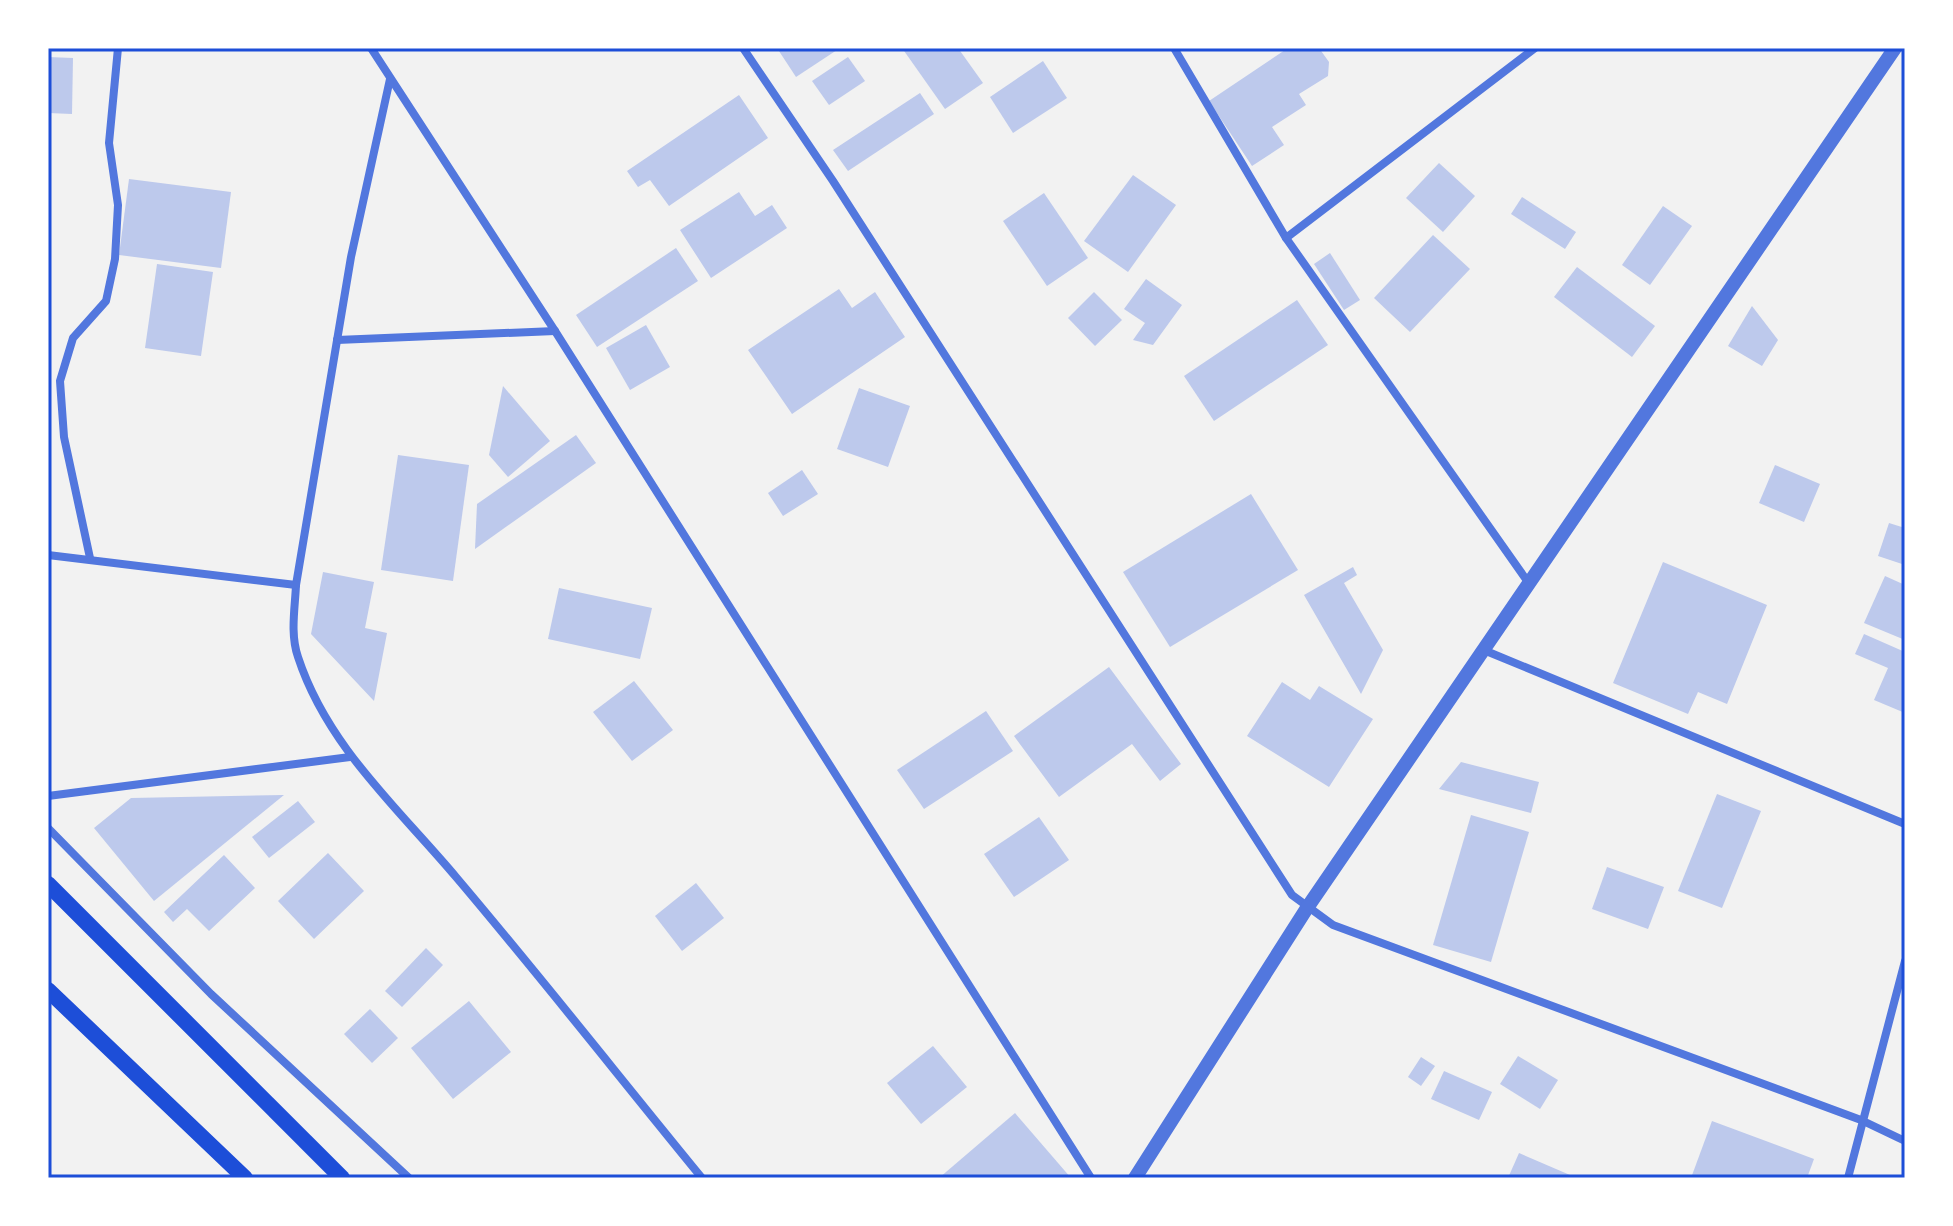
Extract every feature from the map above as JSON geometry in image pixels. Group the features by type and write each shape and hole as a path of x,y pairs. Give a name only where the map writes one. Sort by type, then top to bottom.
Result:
{"main road":[{"path":"48,884 342,1178"},
{"path":"48,990 245,1178"}],"street":[{"path":"90,558 64,437 60,381 73,338 106,301 115,259 118,205 109,143 118,48"},
{"path":"371,48 555,331 1091,1178"},
{"path":"743,48 833,181 1275,873 1307,908 1356,934 1861,1120 1905,1141"},
{"path":"1174,48 1286,238 1531,586"},
{"path":"1286,238 1535,48"},
{"path":"1135,1178 1307,908 1531,586 1895,48"},
{"path":"390,79 337,340 296,585 293,627 297,655 314,696 350,757 455,876 702,1178"},
{"path":"337,340 555,331"},
{"path":"48,555 296,585"},
{"path":"1486,651 1905,824"},
{"path":"48,796 350,757"},
{"path":"48,828 211,994 409,1178"},
{"path":"1848,1178 1905,961"}],"building":[{"path":"777,48 840,48 796,77"},
{"path":"902,48 958,48 983,83 945,109"},
{"path":"1288,48 1319,48 1329,62 1328,76 1299,94 1306,105 1272,127 1284,145 1252,166 1209,101"},
{"path":"48,57 73,58 72,114 48,113"},
{"path":"848,57 865,81 829,105 812,81"},
{"path":"1043,61 1067,98 1013,133 990,97"},
{"path":"920,93 934,114 848,171 833,150"},
{"path":"739,95 768,138 669,206 650,180 638,187 627,171"},
{"path":"1439,163 1475,196 1443,232 1406,198"},
{"path":"1133,175 1176,205 1128,272 1084,241"},
{"path":"129,179 231,192 221,268 119,255"},
{"path":"739,192 755,216 772,205 787,228 711,278 680,230"},
{"path":"1044,193 1088,258 1047,286 1003,221"},
{"path":"1522,197 1576,232 1565,249 1511,214"},
{"path":"1663,206 1692,226 1650,285 1622,265"},
{"path":"1433,235 1470,269 1410,332 1374,298"},
{"path":"676,248 698,281 597,347 576,315"},
{"path":"1330,253 1360,300 1344,310 1314,264"},
{"path":"157,264 213,272 201,356 145,348"},
{"path":"1577,267 1655,326 1632,357 1554,297"},
{"path":"1146,279 1182,305 1153,345 1133,340 1145,323 1124,309"},
{"path":"839,289 852,308 875,292 905,337 792,414 748,350"},
{"path":"1094,292 1122,320 1095,346 1068,318"},
{"path":"1297,300 1328,345 1214,421 1184,376"},
{"path":"1752,306 1778,340 1762,366 1728,346"},
{"path":"646,325 670,367 630,390 606,348"},
{"path":"503,386 550,441 508,477 489,455"},
{"path":"859,388 910,406 888,467 837,449"},
{"path":"576,435 596,463 475,549 477,504"},
{"path":"398,455 469,465 453,581 381,570"},
{"path":"1775,465 1820,484 1804,522 1759,503"},
{"path":"802,470 818,494 783,516 768,493"},
{"path":"1251,494 1298,570 1170,647 1123,572"},
{"path":"1889,523 1905,528 1905,565 1878,556"},
{"path":"1663,562 1767,605 1727,704 1698,692 1688,714 1613,683"},
{"path":"1353,567 1357,575 1344,583 1383,650 1361,694 1304,595"},
{"path":"323,572 374,582 365,628 387,633 374,701 311,634"},
{"path":"1885,576 1905,585 1905,640 1864,623"},
{"path":"559,588 652,608 640,659 548,639"},
{"path":"1864,634 1905,652 1905,713 1874,700 1888,668 1855,654"},
{"path":"1109,667 1181,764 1160,781 1132,744 1059,797 1014,736"},
{"path":"634,681 673,730 632,761 593,712"},
{"path":"1282,682 1310,700 1319,686 1373,719 1329,787 1247,736"},
{"path":"986,711 1013,751 924,809 897,770"},
{"path":"1461,762 1539,782 1531,813 1439,789"},
{"path":"1717,794 1761,811 1722,908 1678,891"},
{"path":"284,795 154,901 94,828 131,798"},
{"path":"298,801 315,822 269,858 252,837"},
{"path":"1471,815 1529,832 1491,962 1433,945"},
{"path":"1039,817 1069,860 1014,897 984,854"},
{"path":"328,853 364,891 314,939 278,901"},
{"path":"224,855 255,888 209,931 187,909 173,922 164,912"},
{"path":"1607,867 1664,887 1648,929 1592,909"},
{"path":"696,883 724,918 682,951 655,916"},
{"path":"426,948 443,965 402,1007 385,991"},
{"path":"469,1001 511,1052 453,1099 411,1048"},
{"path":"370,1009 398,1038 372,1063 344,1034"},
{"path":"933,1046 967,1087 921,1124 887,1083"},
{"path":"1518,1056 1558,1080 1540,1109 1500,1084"},
{"path":"1421,1057 1435,1066 1421,1086 1408,1077"},
{"path":"1444,1071 1492,1092 1479,1120 1431,1099"},
{"path":"1015,1113 1071,1178 939,1178"},
{"path":"1712,1121 1814,1159 1807,1178 1691,1178"},
{"path":"1519,1153 1577,1178 1508,1178"}]}
